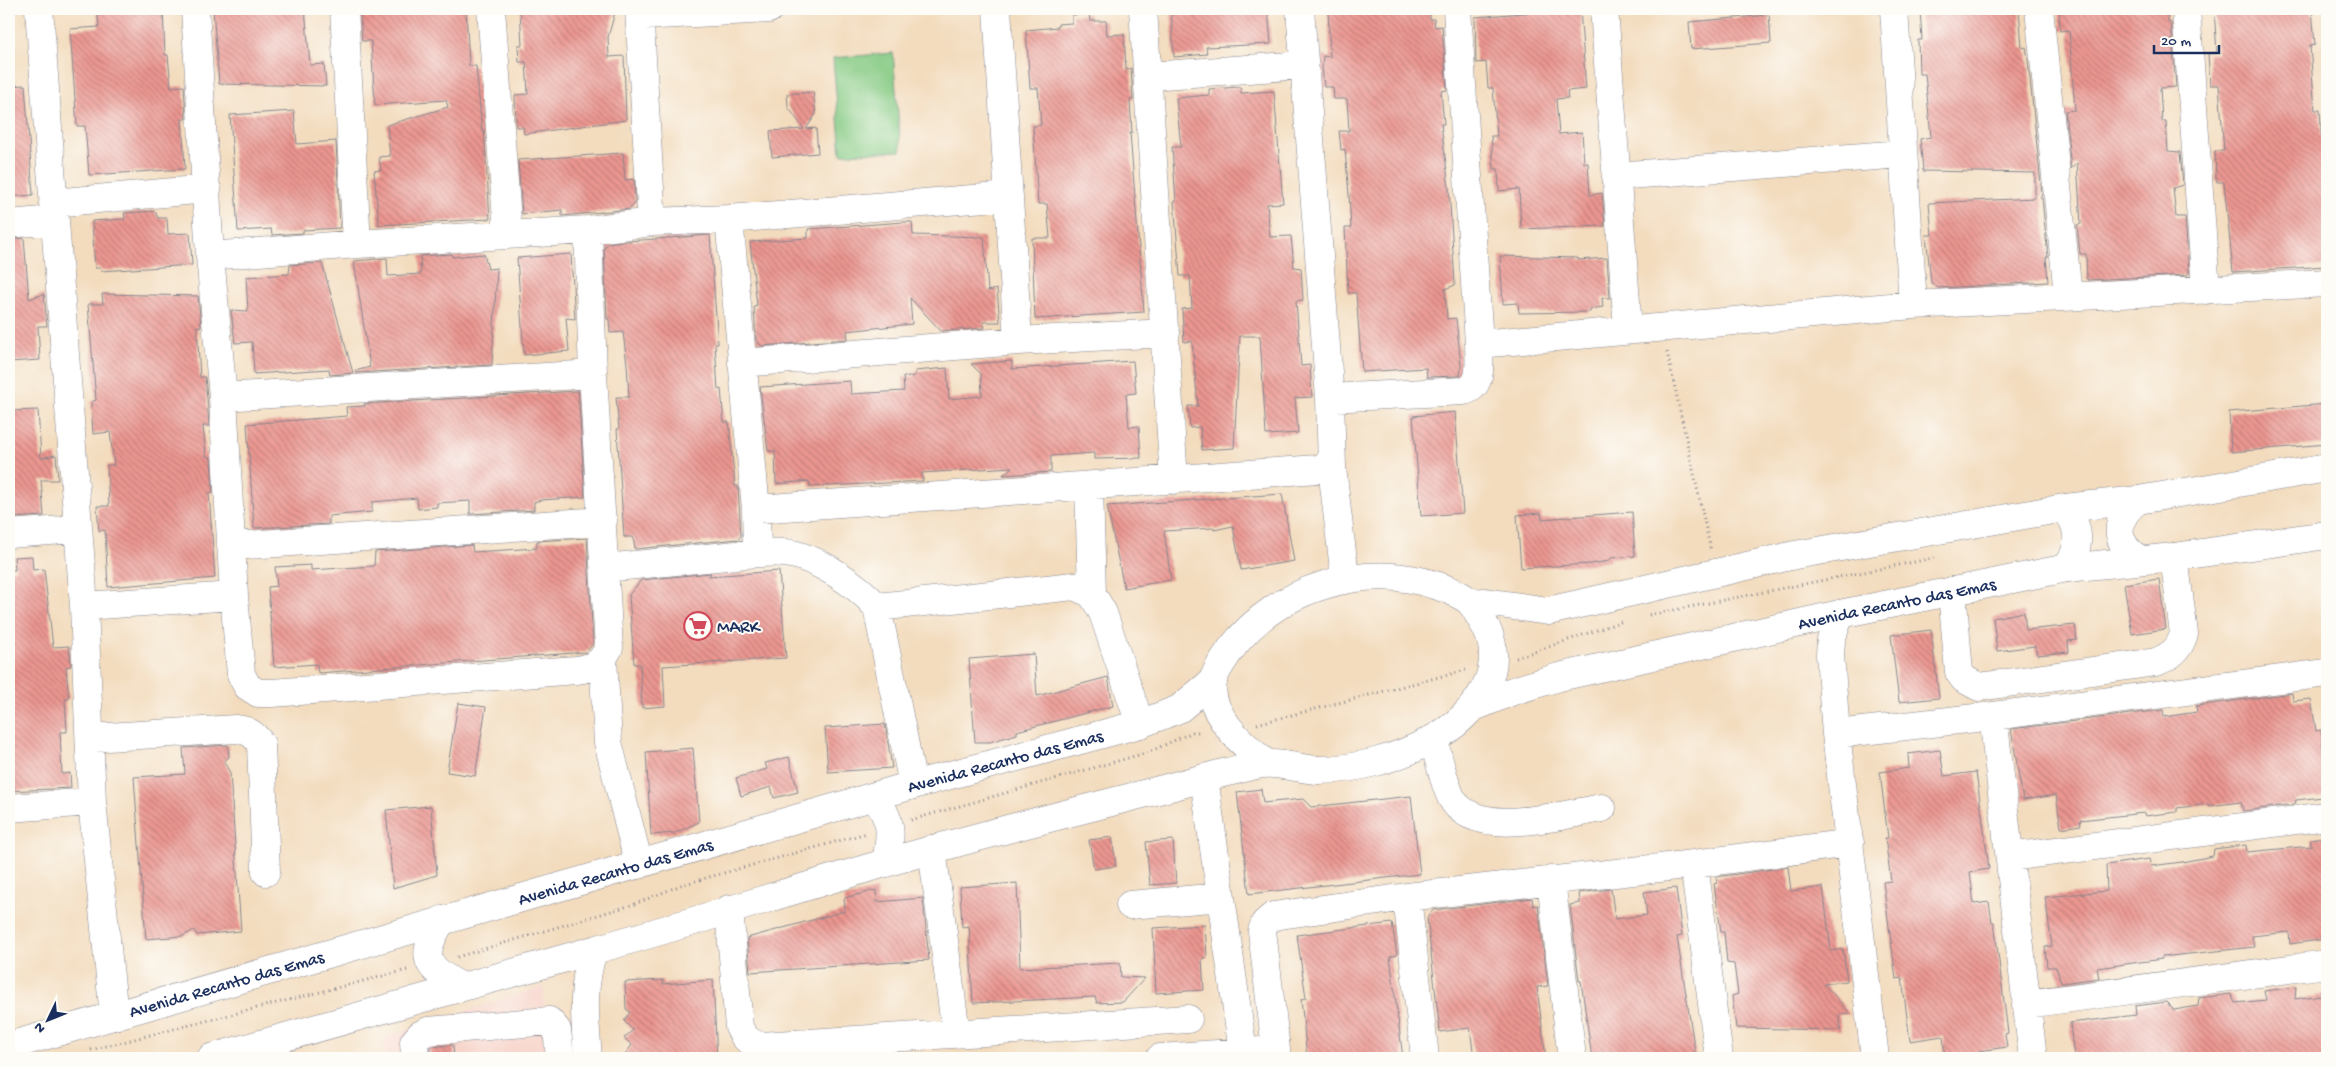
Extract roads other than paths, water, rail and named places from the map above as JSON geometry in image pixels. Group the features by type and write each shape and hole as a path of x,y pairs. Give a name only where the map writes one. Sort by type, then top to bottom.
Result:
{"street":[{"path":"39,9 84,606 91,738 92,802 114,1016"},
{"path":"194,9 210,256 223,397 234,596 241,674 246,686 258,693 576,670 597,665 603,658 609,648 606,568 593,374 588,230"},
{"path":"344,9 357,244"},
{"path":"491,9 508,234"},
{"path":"652,222 640,12 770,9"},
{"path":"996,9 1018,341"},
{"path":"1143,9 1166,333 1174,480"},
{"path":"1300,9 1330,398 1332,468 1344,578"},
{"path":"1330,398 1469,390 1478,379 1479,344 1457,9"},
{"path":"1604,9 1628,329"},
{"path":"1894,9 1913,305"},
{"path":"2040,9 2068,295"},
{"path":"2186,9 2206,290"},
{"path":"1149,76 1304,65"},
{"path":"1616,176 1902,154"},
{"path":"9,224 53,212 207,189"},
{"path":"210,256 357,244 588,230 652,222 729,219 1009,196"},
{"path":"729,219 756,509 758,553"},
{"path":"1479,344 1661,326 1913,305 2068,295 2327,283"},
{"path":"742,362 1018,341 1166,333"},
{"path":"223,397 593,374"},
{"path":"756,509 1332,468"},
{"path":"1471,603 1485,602 1548,611 1795,556 2065,508 2138,500 2327,468"},
{"path":"1089,486 1092,594 1103,613 1140,724"},
{"path":"2138,500 2127,508 2123,515 2120,521 2120,536 2124,546 2132,555 2142,560"},
{"path":"2065,508 2077,528 2078,542 2075,556 2067,568"},
{"path":"231,546 603,521"},
{"path":"9,534 77,529"},
{"name":"Avenida Recanto das Emas","path":"1474,707 1531,684 1559,677 1952,591 2067,568 2174,557 2327,535"},
{"path":"606,568 758,553 786,553 814,561 864,592 877,607 914,785"},
{"path":"1959,672 1964,679 1980,688 2156,662 2165,659 2174,653 2181,644 2184,634 2174,557"},
{"name":"Avenida Recanto das Emas","path":"9,1046 914,785 1140,724 1179,709 1212,681 1228,654 1254,624 1279,605 1302,593 1344,578 1389,577 1415,579 1449,590 1471,603"},
{"path":"877,607 1074,586 1092,594"},
{"path":"1952,591 1959,672 1980,718 2010,857 2033,1058"},
{"path":"84,606 234,596"},
{"path":"1212,681 1217,708 1229,731 1242,745 1266,763 1289,768 1322,770 1366,765 1397,755 1433,739 1474,707 1489,681 1494,650 1490,631 1471,603"},
{"path":"1840,614 1833,634 1830,655 1836,734 1875,1058"},
{"path":"1808,621 1818,631 1830,655"},
{"path":"603,658 608,742 640,865"},
{"path":"1836,734 1980,718 2327,673"},
{"path":"91,738 236,729 246,730 255,736 261,744 266,872"},
{"path":"1433,739 1452,798 1462,811 1471,817 1482,820 1524,821 1602,808"},
{"path":"211,1058 462,988 552,960 593,951 932,849 1266,763"},
{"path":"1204,778 1243,1052"},
{"path":"874,797 882,807 891,826 886,863"},
{"path":"9,808 92,802"},
{"path":"2010,857 2327,816"},
{"path":"1160,1058 1243,1052 1276,1054 1262,931 1268,920 1280,913 1694,864 1850,843"},
{"path":"932,849 956,1033"},
{"path":"1694,864 1719,1058"},
{"path":"1551,880 1572,1058"},
{"path":"1130,905 1221,897"},
{"path":"1407,897 1425,1058"},
{"path":"729,909 739,1027 747,1041 761,1046 1188,1019"},
{"path":"442,920 429,942 428,955 436,970 462,988"},
{"path":"588,1058 583,1002 585,979 593,951"},
{"path":"552,960 571,980 583,1002"},
{"path":"2026,1004 2327,964"},
{"path":"415,1058 414,1042 420,1035 428,1031 549,1021 557,1030 560,1058"}],"place":[{"name":"MARK","path":"698,626"}]}
